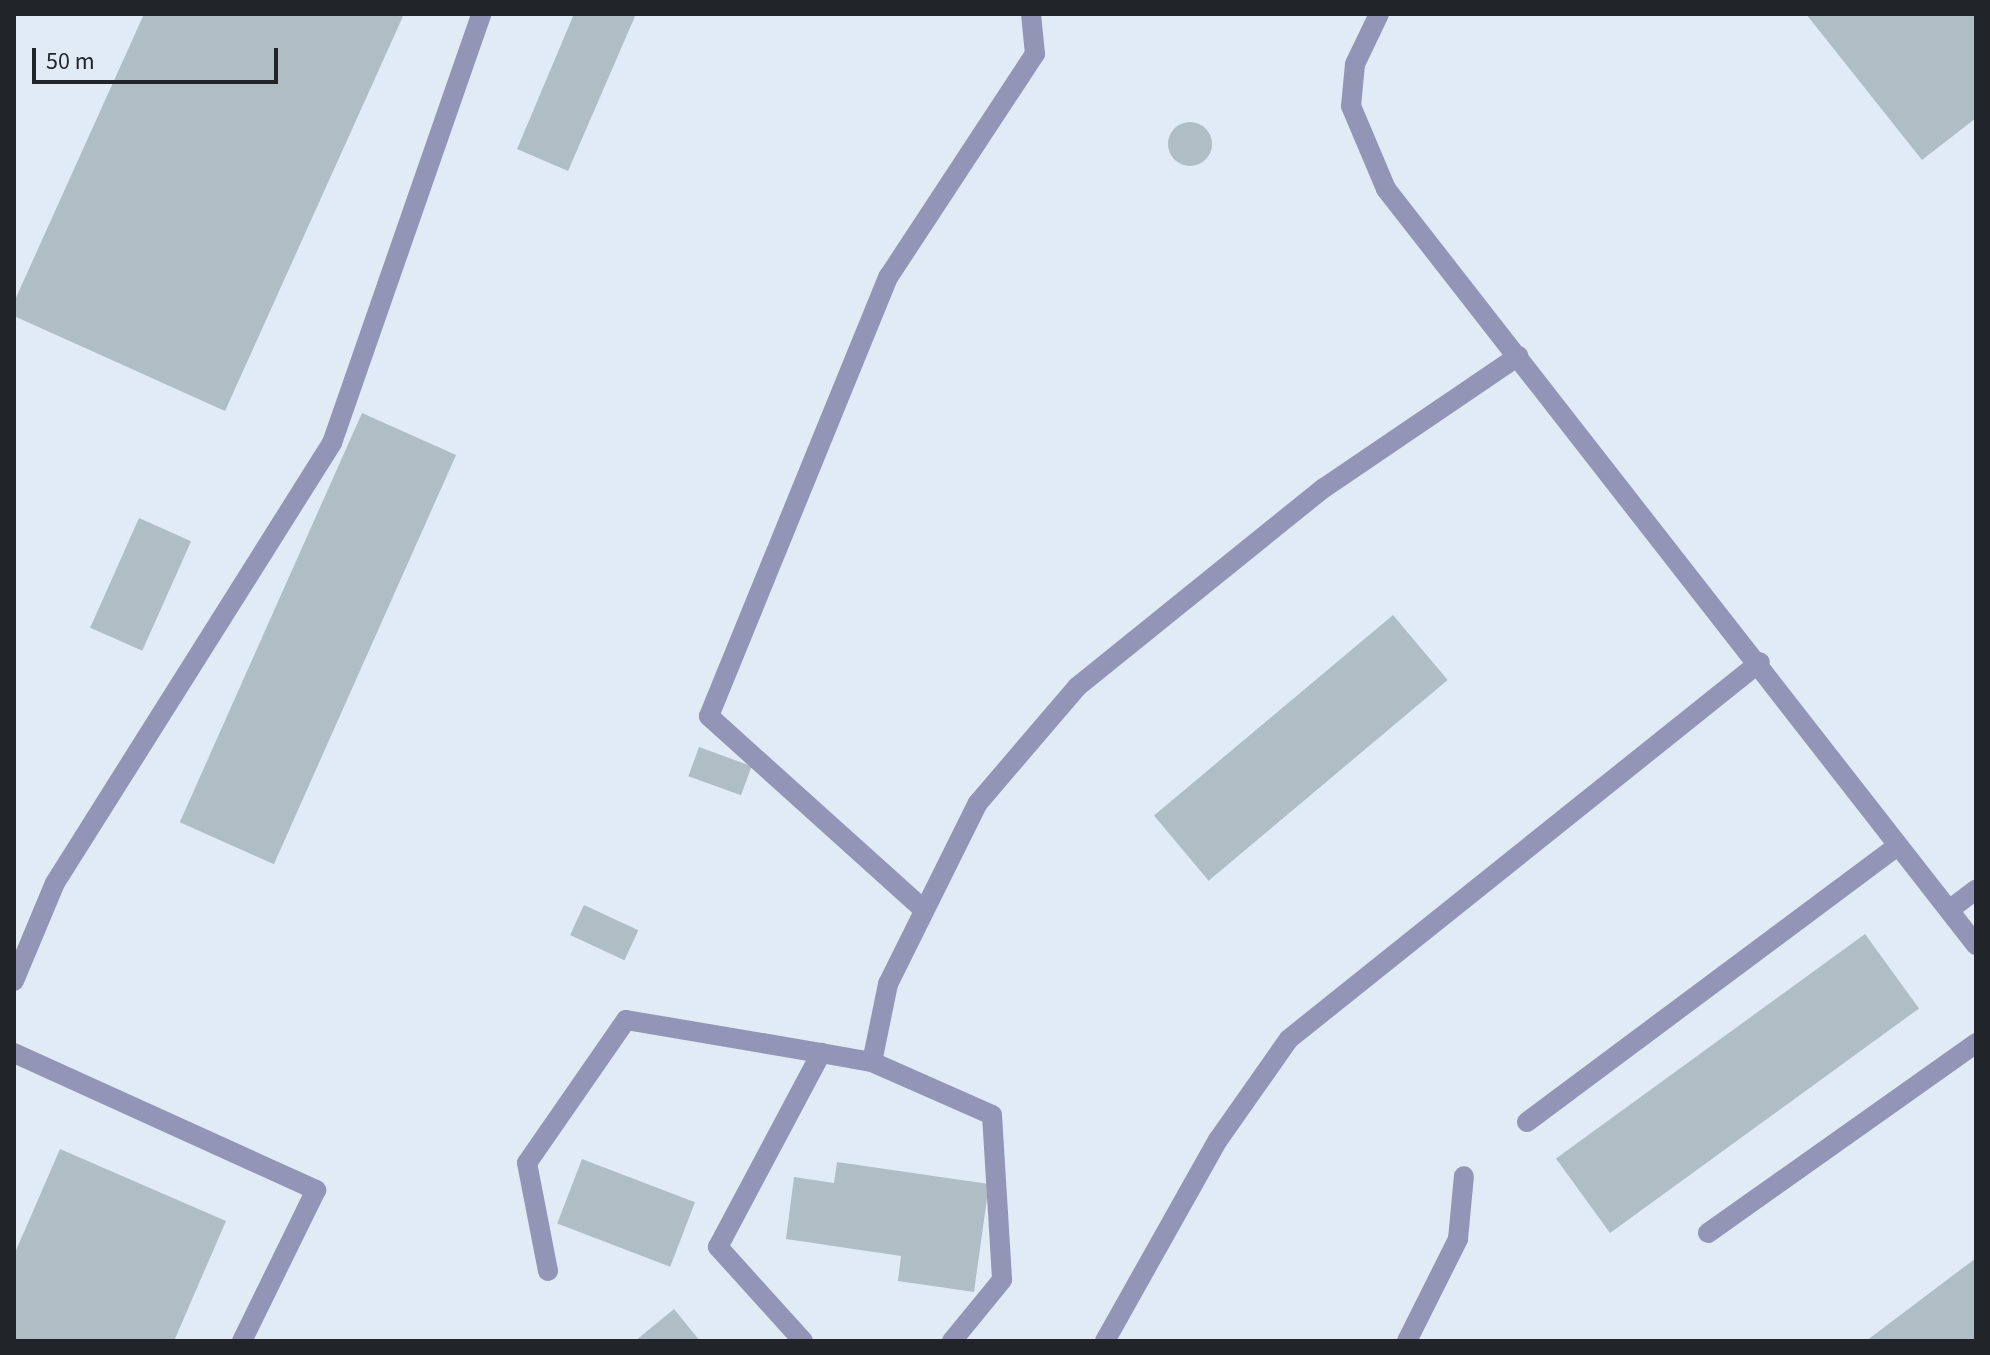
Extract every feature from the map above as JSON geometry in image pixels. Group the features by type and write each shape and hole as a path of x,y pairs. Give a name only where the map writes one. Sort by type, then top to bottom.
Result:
{"lane":[{"path":"14,981 55,883 332,443 481,14"},
{"path":"923,909 709,716 889,276 1035,54 1031,14"},
{"path":"1379,14 1355,64 1351,106 1386,189 1760,662 1897,846 1976,945"},
{"path":"872,1062 888,984 978,803 1077,687 1324,488 1518,356"},
{"path":"1105,1341 1218,1140 1289,1039 1760,662"},
{"path":"1527,1122 1897,846"},
{"path":"1949,910 1976,890"},
{"path":"548,1271 527,1163 626,1020 821,1053 872,1062 992,1115 1002,1280 952,1341"},
{"path":"1708,1233 1976,1043"},
{"path":"14,1053 316,1190 242,1341"},
{"path":"803,1341 718,1247 821,1053"},
{"path":"1407,1341 1458,1239 1464,1176"}],"building":[{"path":"144,14 404,14 225,411 14,316 14,302"},
{"path":"574,14 636,14 568,171 517,149"},
{"path":"1806,14 1976,14 1976,118 1922,160"},
{"path":"1190,122 1205,129 1212,144 1205,159 1190,166 1175,159 1168,144 1175,129"},
{"path":"362,413 456,455 274,864 180,822"},
{"path":"139,518 191,541 142,651 90,628"},
{"path":"1393,615 1448,680 1209,881 1154,816"},
{"path":"699,747 752,766 741,795 688,776"},
{"path":"584,905 638,930 624,960 570,935"},
{"path":"1865,934 1919,1008 1610,1233 1556,1159"},
{"path":"60,1149 226,1221 174,1341 14,1341 14,1255"},
{"path":"582,1159 695,1202 670,1267 557,1223"},
{"path":"837,1162 989,1184 974,1292 898,1281 901,1256 786,1239 794,1177 834,1183"},
{"path":"1976,1258 1976,1341 1866,1341"},
{"path":"674,1309 700,1341 635,1341"}]}
